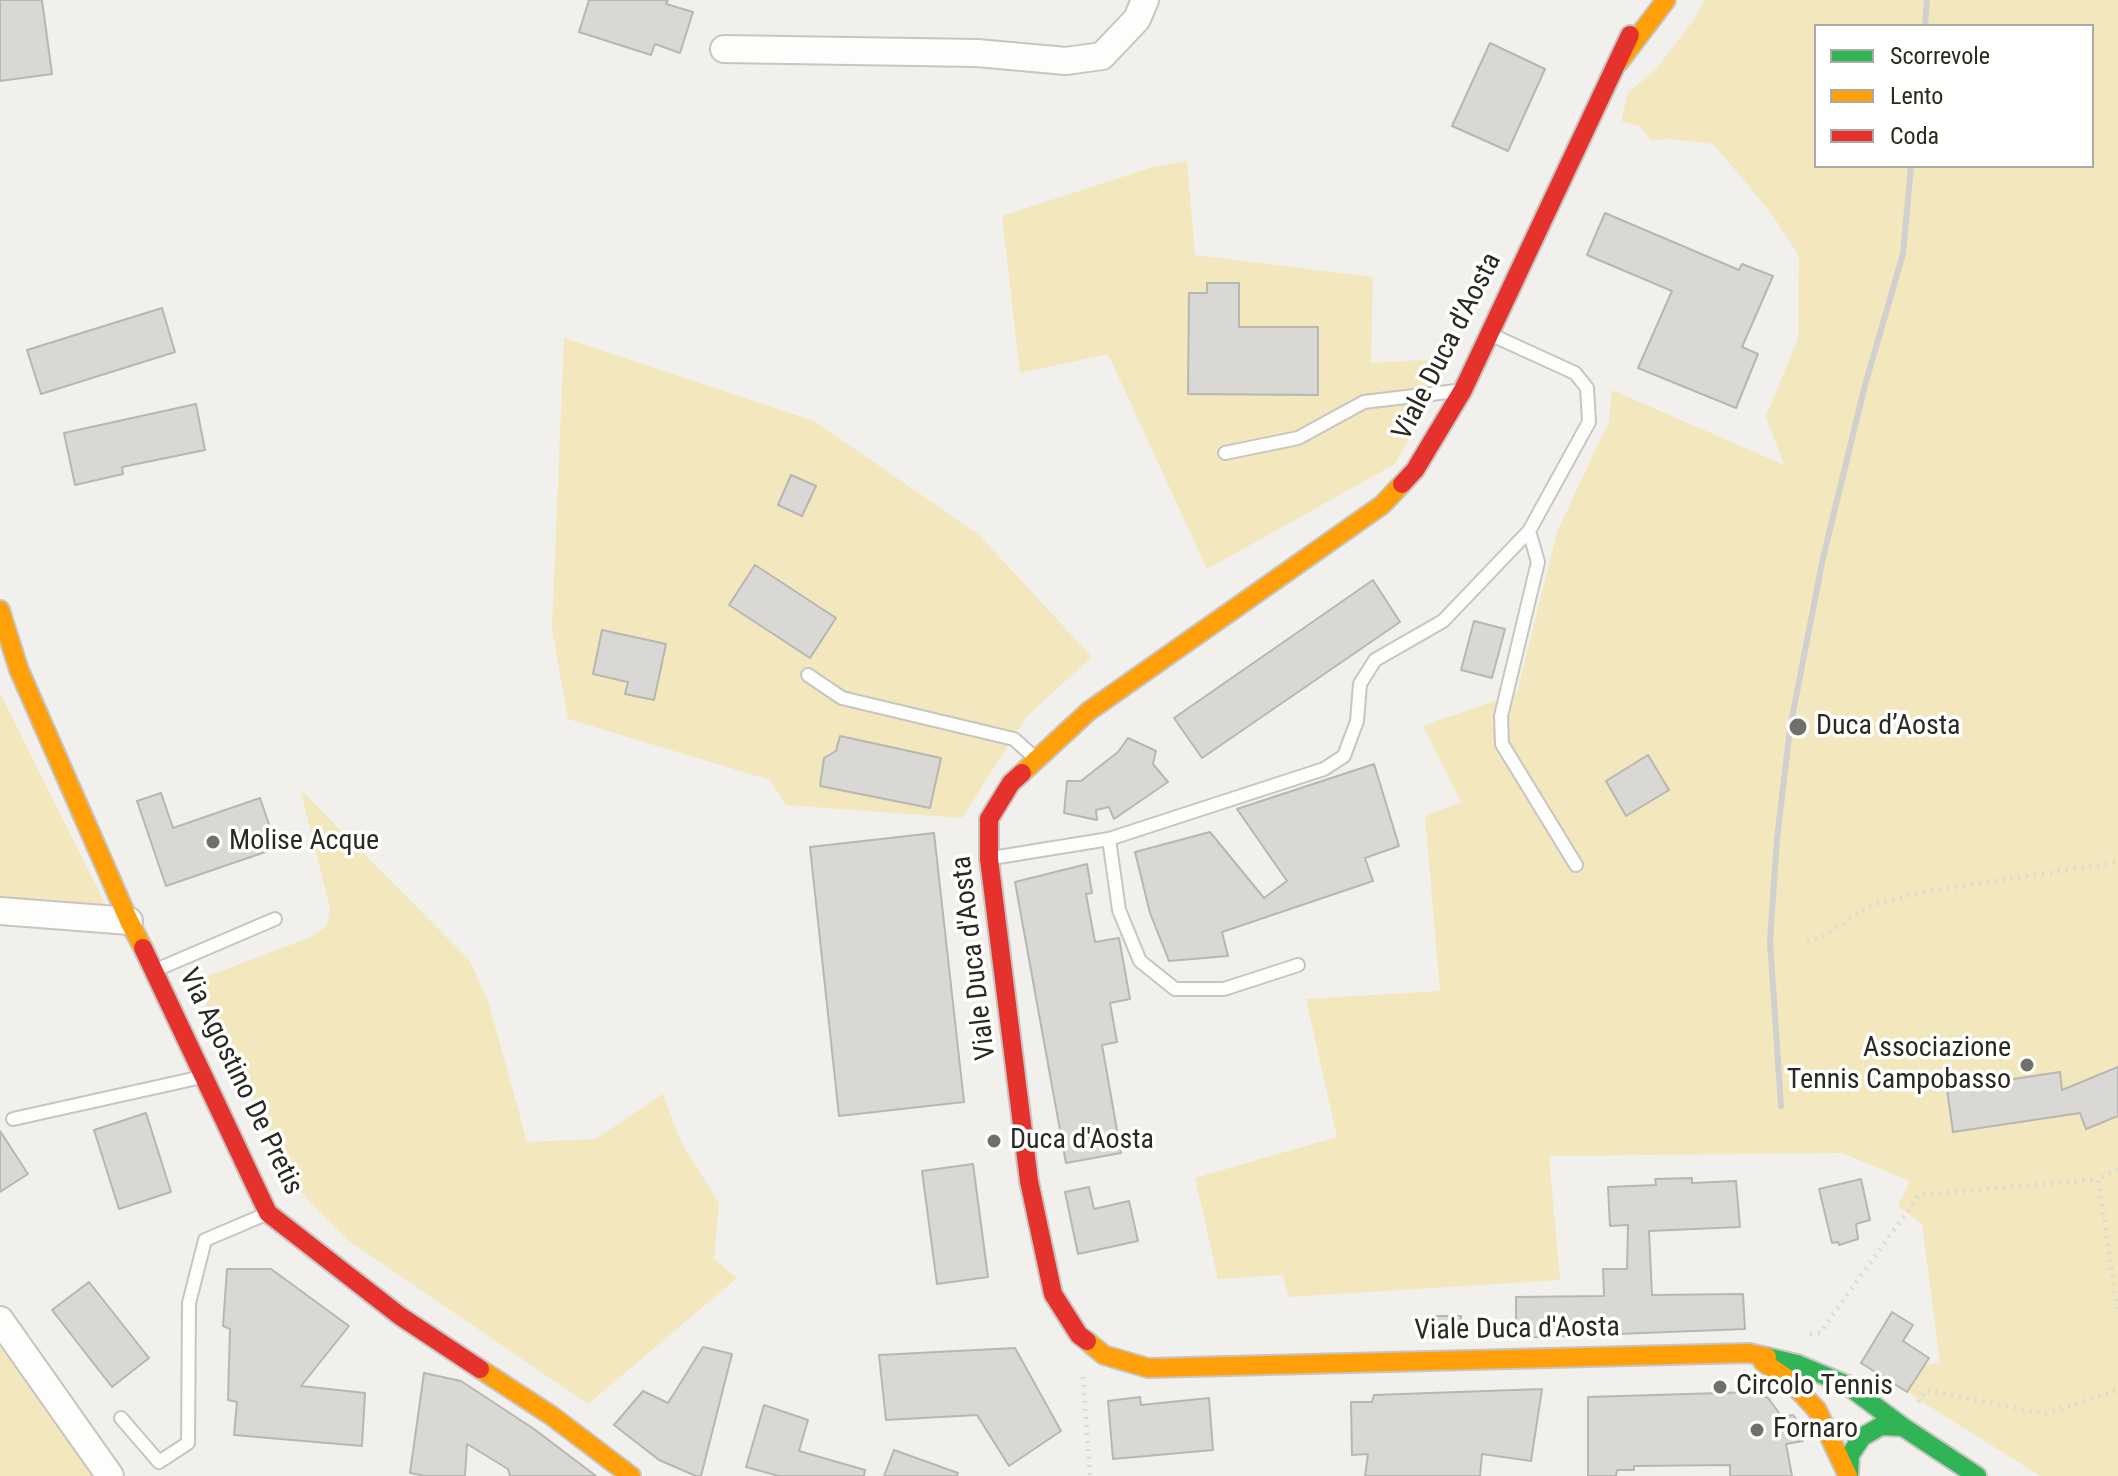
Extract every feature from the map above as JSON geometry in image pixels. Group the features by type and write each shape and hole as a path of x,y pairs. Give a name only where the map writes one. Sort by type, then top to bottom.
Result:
{"main road":[{"name":"Viale Duca d'Aosta","path":"1644,0 1619,62 1463,390 1415,470 1382,505 1089,711 1011,783 989,819 989,859 1029,1181 1053,1294 1079,1335 1104,1355 1148,1368 1749,1353 1797,1364 1847,1385 1977,1476"},
{"path":"1619,62 1666,0"},
{"name":"Via Agostino De Pretis","path":"0,610 19,670 129,921 155,970 268,1213 400,1316 552,1416 631,1476"},
{"path":"1749,1353 1788,1379 1817,1410 1849,1476"},
{"path":"1849,1476 1850,1455 1862,1437 1881,1426 1903,1427"}],"street":[{"path":"724,49 977,53 1066,61 1102,56 1137,19 1145,0"},
{"path":"0,911 129,921"},
{"path":"0,1320 110,1476"}],"lane":[{"path":"989,859 1109,839 1324,769 1344,756 1357,721 1360,684 1375,660 1443,621 1529,531 1589,422 1587,388 1575,373 1489,333"},
{"path":"1225,453 1298,438 1364,402 1463,390"},
{"path":"1529,531 1538,562 1501,716 1502,744 1576,865"},
{"path":"808,675 842,698 1014,739 1036,759"},
{"path":"1109,839 1119,910 1140,961 1175,989 1224,989 1298,965"},
{"path":"155,970 275,919"},
{"path":"13,1119 205,1077"},
{"path":"121,1418 159,1462 188,1443 189,1303 205,1240 268,1213"}],"path":[{"path":"1807,940 1821,938 1871,905 1884,901 1922,892 2118,862"},
{"path":"1799,1335 1820,1333 1919,1195 2098,1179 2118,1169"},
{"path":"2098,1179 2118,1314"},
{"path":"1079,1335 1090,1442 1090,1476"},
{"path":"1903,1427 1926,1390 2044,1414 2118,1390"}],"shaded area":[{"path":"1704,0 2118,0 2118,1476 2040,1476 1907,1392 1925,1365 1940,1363 1922,1224 1898,1206 1910,1181 1842,1153 1549,1156 1560,1280 1289,1297 1283,1275 1218,1279 1195,1178 1337,1137 1306,999 1440,991 1425,816 1461,802 1423,726 1517,693 1557,532 1609,421 1612,390 1784,465 1766,416 1798,339 1799,256 1769,210 1713,144 1651,140 1639,126 1621,121 1628,93 1657,68 1695,18"},
{"path":"1187,161 1195,255 1373,277 1371,363 1453,358 1395,464 1207,569 1108,354 1020,373 1002,216 1153,167"},
{"path":"564,338 814,421 978,534 1092,657 1026,717 962,818 786,805 770,780 568,719 552,629"},
{"path":"0,693 107,908 0,898"},
{"path":"300,789 470,961 489,1004 527,1142 596,1139 663,1094 681,1142 719,1203 714,1259 737,1278 588,1404 349,1241 310,1202 292,1180 195,981 311,937 327,926 330,908"},
{"path":"0,1335 95,1476 0,1476"}],"building":[{"path":"0,0 42,0 52,74 0,81"},
{"path":"589,0 668,0 666,4 693,12 680,53 655,44 651,55 579,32"},
{"path":"1490,43 1545,69 1508,151 1452,126"},
{"path":"1605,213 1739,270 1742,264 1773,276 1742,347 1758,354 1736,408 1638,368 1672,291 1587,255"},
{"path":"1207,283 1239,283 1239,327 1318,327 1318,395 1188,394 1189,293 1207,293"},
{"path":"162,308 175,352 41,394 27,350"},
{"path":"196,404 205,450 122,467 123,474 75,485 64,433"},
{"path":"791,475 816,486 802,516 778,505"},
{"path":"755,565 836,618 810,658 729,605"},
{"path":"1373,580 1400,622 1202,758 1174,718"},
{"path":"1474,621 1505,629 1492,678 1461,670"},
{"path":"602,630 666,644 654,700 625,694 628,682 593,674"},
{"path":"840,736 941,758 930,808 820,786 824,758 836,751"},
{"path":"1128,738 1156,751 1153,764 1168,782 1114,819 1109,807 1096,810 1097,820 1064,813 1067,781 1081,781 1118,752"},
{"path":"1648,755 1669,790 1626,816 1606,781"},
{"path":"1374,764 1399,846 1365,858 1373,881 1222,932 1228,956 1169,961 1150,913 1135,852 1210,832 1264,898 1287,881 1237,809"},
{"name":"Molise Acque","path":"161,793 173,828 260,798 277,848 166,886 137,801"},
{"path":"934,833 964,1102 839,1116 810,847"},
{"path":"1087,864 1092,893 1086,894 1095,942 1119,938 1130,999 1110,1003 1117,1042 1102,1045 1121,1153 1066,1163 1015,882"},
{"path":"2118,1067 2118,1116 2086,1129 2080,1113 1953,1132 1947,1089 2060,1072 2062,1090"},
{"path":"146,1113 171,1192 119,1209 94,1130"},
{"path":"0,1131 28,1174 0,1192"},
{"path":"973,1164 988,1277 937,1284 922,1171"},
{"path":"1692,1178 1692,1183 1736,1181 1740,1227 1649,1231 1652,1295 1743,1294 1745,1329 1516,1338 1516,1297 1604,1296 1603,1269 1627,1269 1628,1225 1610,1226 1608,1187 1656,1185 1655,1179"},
{"path":"1861,1179 1870,1220 1856,1224 1858,1239 1839,1245 1838,1242 1832,1243 1819,1189"},
{"path":"1089,1187 1094,1209 1129,1201 1138,1241 1078,1254 1065,1192"},
{"path":"227,1269 271,1269 349,1326 301,1386 365,1393 362,1446 234,1435 237,1402 228,1400 230,1329 223,1326"},
{"path":"89,1282 149,1358 112,1387 52,1310"},
{"path":"1892,1312 1913,1325 1903,1341 1929,1358 1907,1392 1861,1363"},
{"path":"1428,1316 1461,1316 1461,1338 1428,1337"},
{"path":"703,1347 732,1354 701,1476 696,1476 659,1460 614,1425 643,1391 668,1403"},
{"path":"1015,1348 1061,1431 1009,1466 977,1415 886,1420 879,1355"},
{"path":"424,1373 461,1381 534,1429 596,1476 510,1476 508,1469 467,1444 465,1476 410,1473"},
{"path":"1542,1389 1531,1461 1482,1454 1480,1476 1365,1476 1368,1454 1352,1455 1351,1402 1372,1402 1374,1395"},
{"path":"1754,1392 1768,1398 1782,1417 1793,1415 1800,1424 1803,1441 1786,1444 1792,1476 1730,1476 1730,1465 1634,1466 1634,1470 1617,1470 1616,1476 1588,1476 1588,1397"},
{"path":"1140,1397 1141,1405 1209,1398 1213,1450 1113,1459 1108,1401"},
{"path":"764,1405 808,1420 799,1451 865,1470 864,1476 779,1476 746,1467"},
{"path":"894,1450 958,1473 957,1476 884,1476"}],"railway":[{"path":"1925,24 1927,0"},
{"path":"1781,1106 1770,941 1777,839 1790,728 1823,558 1865,385 1903,254 1911,168"}],"traffic: fast":[{"path":"1767,1357 1797,1364 1847,1385 1977,1476"},
{"path":"1849,1476 1850,1455 1862,1437 1881,1426 1903,1427"}],"traffic: slow":[{"path":"1619,62 1666,0"},
{"path":"1022,773 1089,711 1382,505 1402,484"},
{"path":"0,610 19,670 143,948"},
{"path":"1087,1341 1104,1355 1148,1368 1749,1353 1767,1357"},
{"path":"1763,1362 1788,1379 1817,1410 1848,1476"},
{"path":"480,1369 552,1416 631,1476"}],"traffic: jam":[{"path":"1402,484 1415,470 1463,390 1630,35"},
{"path":"1022,773 1011,783 989,819 989,859 1029,1181 1053,1294 1079,1335 1087,1341"},
{"path":"143,948 268,1213 400,1316 480,1369"}],"place":[{"name":"Duca d’Aosta","path":"1798,727"},
{"name":"Molise Acque","path":"213,842"},
{"name":"Associazione Tennis Campobasso","path":"2027,1065"},
{"name":"Duca d'Aosta","path":"994,1141"},
{"name":"Circolo Tennis","path":"1720,1387"},
{"name":"Fornaro","path":"1757,1430"}]}
